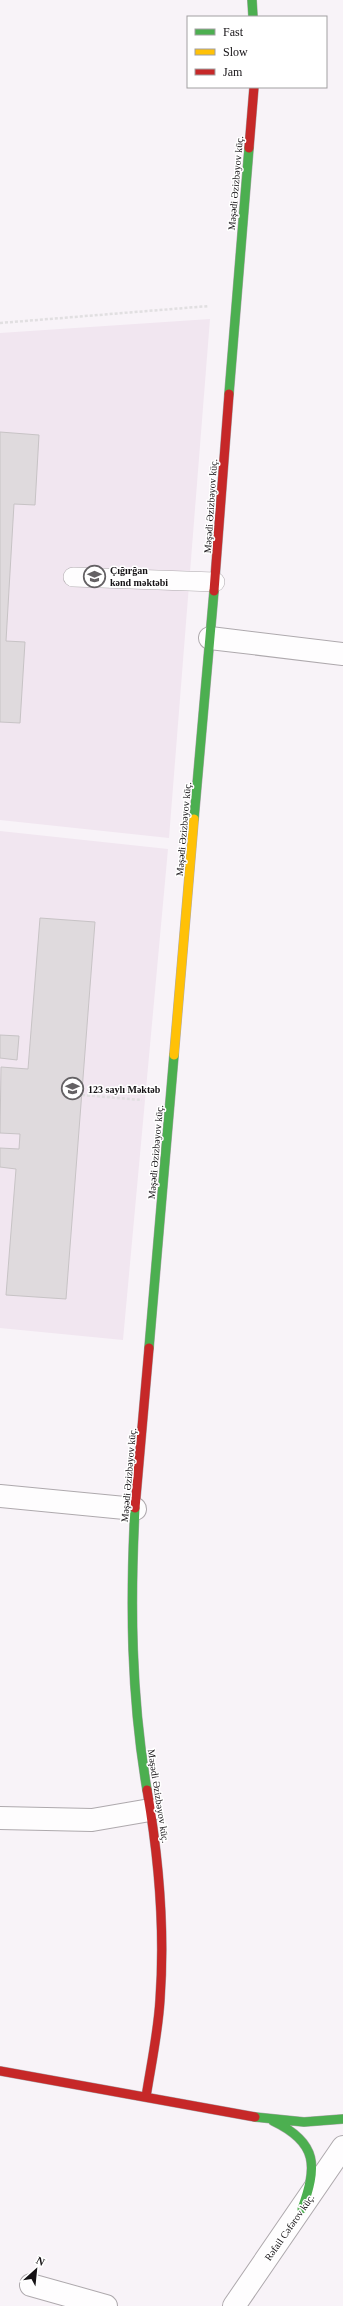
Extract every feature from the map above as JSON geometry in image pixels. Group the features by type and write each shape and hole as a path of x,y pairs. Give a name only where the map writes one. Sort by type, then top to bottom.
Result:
{"street":[{"path":"252,0 253,16"},
{"name":"Məşədi Əzizbəyov küç.","path":"146,2097 158,2023 162,1974 159,1880 150,1810 138,1741 134,1696 132,1613 135,1509 215,582 254,88"},
{"path":"210,638 343,654"},
{"path":"0,1496 135,1509"},
{"path":"0,1818 92,1820 150,1810"},
{"path":"0,2071 266,2118 306,2122 343,2119"},
{"path":"266,2118 285,2126 296,2134 308,2150 313,2165 312,2182 302,2209"},
{"name":"Rəfail Cəfərov küç.","path":"234,2306 302,2209 343,2147"},
{"path":"31,2285 106,2306"}],"lane":[{"path":"73,577 215,582"}],"path":[{"path":"0,323 236,304"},
{"path":"82,1095 170,1103"}],"shaded area":[{"name":"Çığırğan kənd məktəbi","path":"210,319 169,838 0,820 0,333"},
{"name":"123 saylı Məktəb","path":"0,831 168,849 123,1340 0,1328"}],"building":[{"path":"0,432 39,435 35,505 14,504 6,641 25,642 20,723 0,722"},
{"path":"40,918 95,922 66,1299 6,1295 16,1169 0,1167 0,1148 19,1149 20,1134 0,1133 1,1067 28,1069"},
{"path":"0,1035 19,1036 17,1060 0,1058"}],"traffic: fast":[{"path":"252,0 253,16"},
{"path":"229,394 249,148"},
{"path":"194,819 214,591"},
{"path":"149,1348 174,1055"},
{"path":"135,1508 133,1544 133,1650 138,1720 147,1790"},
{"path":"255,2117 304,2122 343,2119"},
{"path":"273,2121 288,2129 299,2138 306,2147 310,2158 312,2168 310,2181 302,2209"}],"traffic: slow":[{"path":"174,1055 194,819"}],"traffic: jam":[{"path":"249,148 254,88"},
{"path":"214,591 229,394"},
{"path":"135,1508 149,1348"},
{"path":"146,2097 159,2012 162,1947 158,1868 147,1790"},
{"path":"0,2071 255,2117"}],"place":[{"name":"Çığırğan kənd məktəbi","path":"95,576"},
{"name":"123 saylı Məktəb","path":"73,1089"}]}
